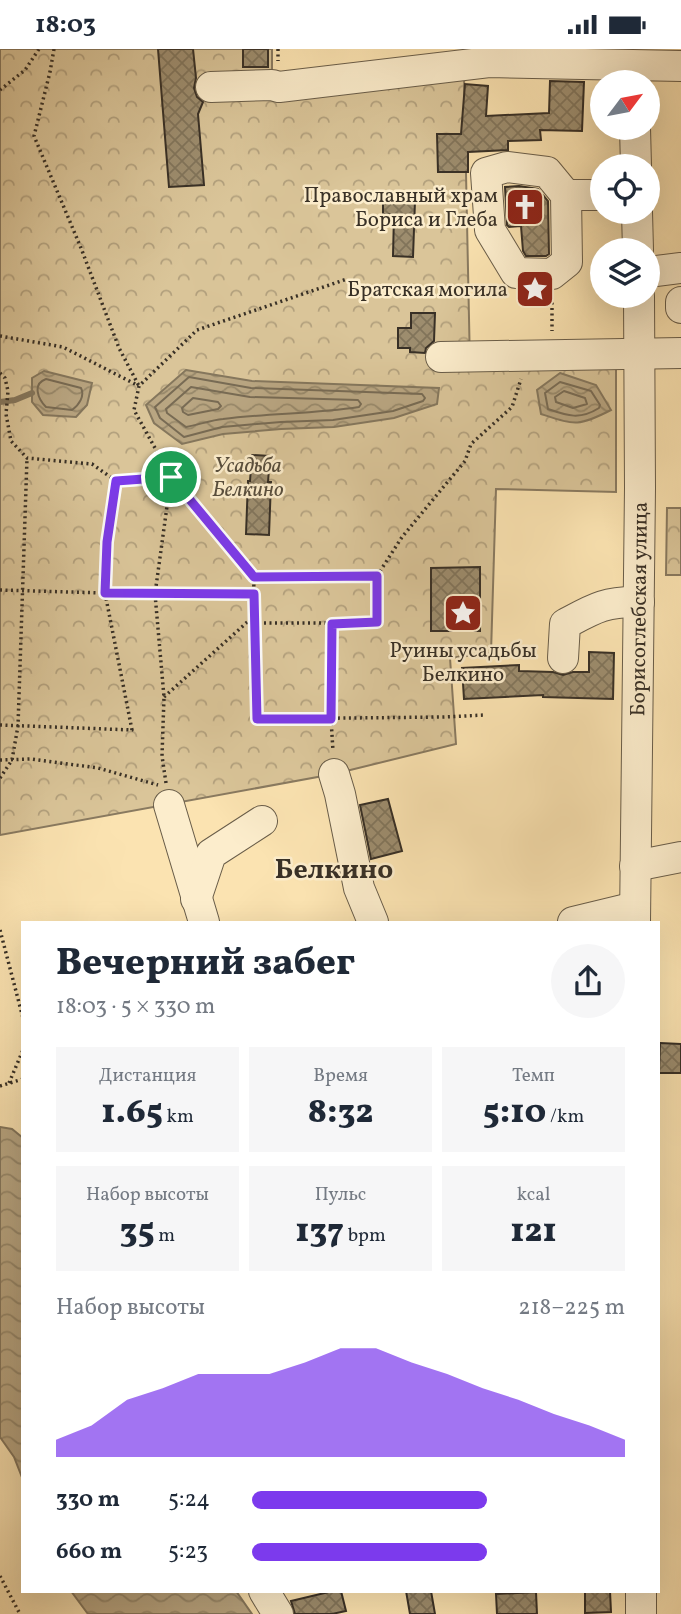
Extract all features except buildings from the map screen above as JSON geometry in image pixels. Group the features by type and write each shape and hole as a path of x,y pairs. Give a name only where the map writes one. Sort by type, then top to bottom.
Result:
{"street":[{"path":"211,87 279,87 489,62 681,66"},
{"path":"507,167 547,172 566,195 567,262 552,274 516,273 490,230 486,173 507,167"},
{"path":"566,195 590,195"},
{"path":"660,271 681,268"},
{"path":"681,302 681,307"},
{"name":"Борисоглебская улица","path":"635,915 639,308"},
{"path":"441,357 681,353"},
{"path":"564,658 565,624 598,606 622,601 639,602"},
{"path":"334,774 359,888 373,921"},
{"path":"169,805 200,911"},
{"path":"200,911 211,854 262,821"},
{"path":"635,866 681,857"},
{"path":"582,921 635,915"},
{"path":"265,1593 278,1614"},
{"path":"641,1593 642,1614"}],"path":[{"path":"0,90 25,70 39,49"},
{"path":"54,49 34,136 119,348 139,386"},
{"path":"551,355 552,274"},
{"path":"347,279 197,330 139,386 134,410 171,477 254,577 257,719 485,715"},
{"path":"0,335 63,347 139,386"},
{"path":"0,373 5,378 8,391 6,414 11,441 27,458 92,464 116,481 171,477"},
{"path":"253,623 377,622 377,576 402,537 465,461 471,444 512,407 523,374"},
{"path":"0,778 12,760 18,726 27,458"},
{"path":"0,760 31,759 98,768 167,788 162,757 164,697 155,594 171,477"},
{"path":"0,725 132,730 105,593 107,542 116,481"},
{"path":"254,577 377,576"},
{"path":"0,590 254,594"},
{"path":"164,697 254,616"},
{"path":"332,624 331,719 334,774"},
{"path":"0,930 21,1010"},
{"path":"9,1083 21,1055"},
{"path":"0,1086 21,1080"},
{"path":"0,1576 20,1614"}],"green space":[{"name":"Усадьба Белкино","path":"0,49 272,49 272,85 464,76 470,366 616,361 616,492 496,489 491,653 450,658 456,744 334,774 0,835"},
{"path":"667,508 681,508 681,575 666,575"}],"water":[{"path":"186,370 252,381 439,388 437,404 394,418 334,427 223,434 182,444 154,423 146,405"},
{"path":"44,371 92,383 87,405 76,417 43,415 32,402 32,378"},
{"path":"560,373 596,385 611,410 576,423 541,414 537,390"},
{"path":"0,1127 12,1129 21,1136 21,1475 14,1457 0,1437"},
{"path":"72,1593 237,1593 252,1614 88,1614"}],"waterway":[{"path":"0,402 15,400 32,393"}],"place":[{"name":"Православный храм Бориса и Глеба","path":"525,207"},
{"name":"Братская могила","path":"535,289"},
{"name":"Руины усадьбы Белкино","path":"463,613"}],"district":[{"name":"Белкино","path":"334,868"}],"route":[{"path":"171,477 254,577 377,576 377,622 332,624 331,719 257,719 254,594 105,593 107,542 116,481 171,477"}]}
